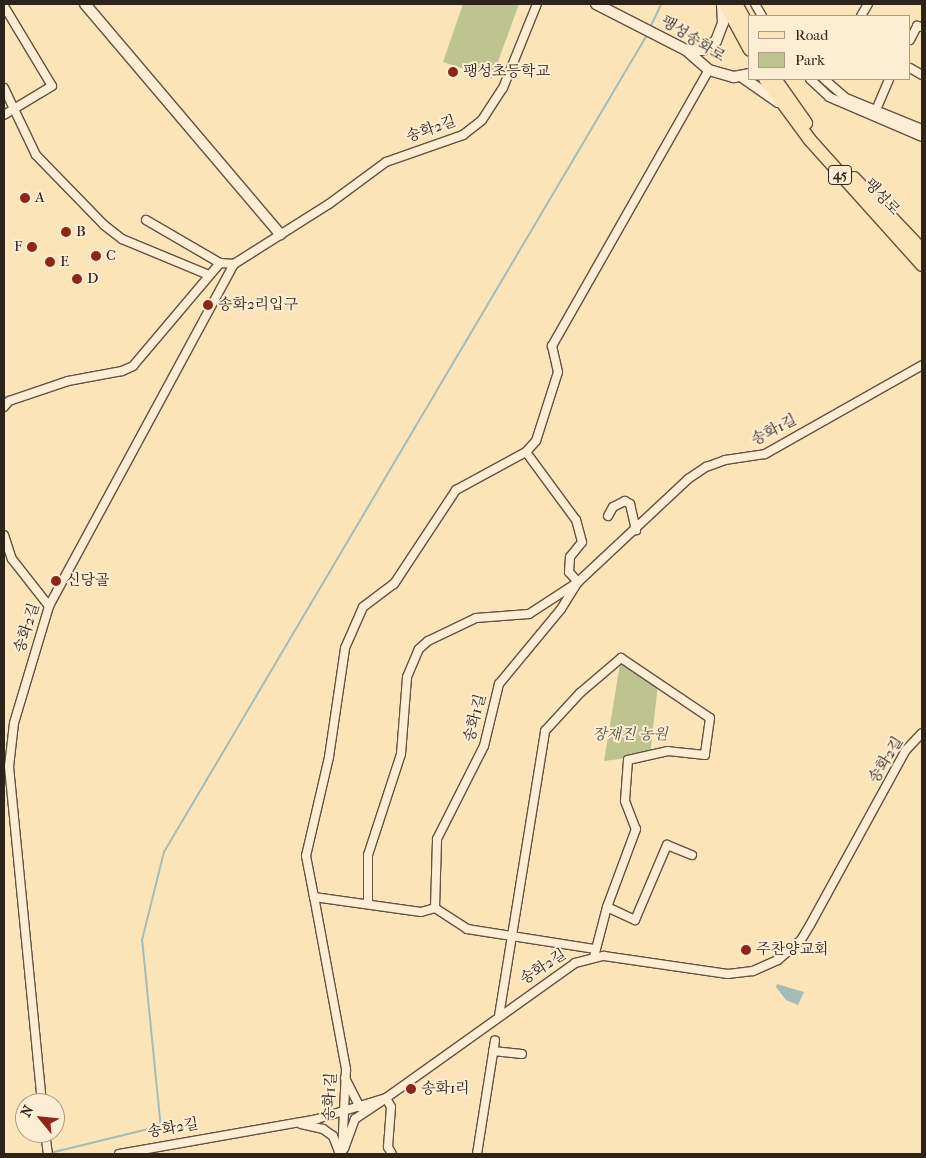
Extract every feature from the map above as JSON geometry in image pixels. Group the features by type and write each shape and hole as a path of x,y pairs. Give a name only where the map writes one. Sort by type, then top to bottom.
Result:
{"main road":[{"path":"724,4 748,46"},
{"path":"736,4 748,25"},
{"name":"팽성로","path":"766,80 781,105 841,177 922,265"},
{"name":"팽성로","path":"777,80 824,147 922,250"}],"street":[{"path":"85,4 280,234"},
{"name":"송화2길","path":"41,1093 9,767 14,723 49,606 234,264 329,204 386,162 463,135 482,120 503,88 537,4"},
{"name":"팽성송화로","path":"596,4 686,50 708,70 723,76 746,76"},
{"path":"686,50 703,50 716,41 723,23 724,4"},
{"path":"755,4 761,15"},
{"path":"862,15 868,4"},
{"path":"4,6 52,86 4,115"},
{"path":"911,38 917,26 922,27"},
{"path":"911,69 922,75"},
{"path":"368,904 368,855 401,754 407,677 419,649 428,641 476,618 529,614 578,582 569,572 570,557 582,542 576,520 526,452 536,441 558,372 552,346 708,70"},
{"path":"751,80 781,105"},
{"path":"811,80 829,97 922,137"},
{"path":"825,80 846,98 922,129"},
{"path":"876,110 889,80"},
{"path":"4,88 36,155 104,225 122,239 209,275"},
{"path":"146,220 220,263 234,264"},
{"path":"4,407 9,401 68,380 122,371 133,366 220,263"},
{"name":"송화1길","path":"435,908 437,839 484,746 499,684 561,609 578,582 636,530 688,479 706,467 725,460 765,454 922,365"},
{"name":"송화1길","path":"342,1154 342,1112 345,1078 306,856 329,757 345,648 362,607 394,584 456,490 526,452"},
{"path":"608,516 613,507 625,501 630,504 636,530"},
{"path":"4,535 12,560 49,606"},
{"path":"314,897 421,912 435,908 467,929 511,937 594,953 607,907 636,829 625,801 628,760 668,751 705,755 710,718 621,658 580,693 545,731 511,937 499,1016"},
{"name":"송화2길","path":"119,1154 297,1122 342,1112 386,1098 562,968 594,953 728,974 753,971 778,960 801,940 906,750 922,733"},
{"path":"607,907 635,920 667,845 692,855"},
{"path":"477,1154 495,1040"},
{"path":"493,1051 522,1054"},
{"path":"345,1078 360,1107"},
{"path":"342,1154 355,1119 386,1098 391,1107 388,1147 392,1154"},
{"path":"297,1122 323,1129 333,1136 342,1154"}],"green space":[{"path":"463,4 519,4 492,78 443,62"},
{"name":"장재진 농원","path":"621,658 658,684 650,755 604,761"}],"water":[{"path":"777,984 804,992 798,1005 786,1000 776,987"}],"waterway":[{"path":"650,28 661,4"},
{"path":"161,1129 142,940 164,852 647,35"},
{"path":"50,1153 161,1126"}],"place":[{"name":"팽성초등학교","path":"453,72"},
{"name":"A","path":"25,198"},
{"name":"B","path":"66,232"},
{"name":"F","path":"32,247"},
{"name":"C","path":"96,256"},
{"name":"E","path":"50,262"},
{"name":"D","path":"77,279"},
{"name":"송화2리입구","path":"208,305"},
{"name":"신당골","path":"56,581"},
{"name":"주찬양교회","path":"746,950"},
{"name":"송화1리","path":"411,1089"}]}
